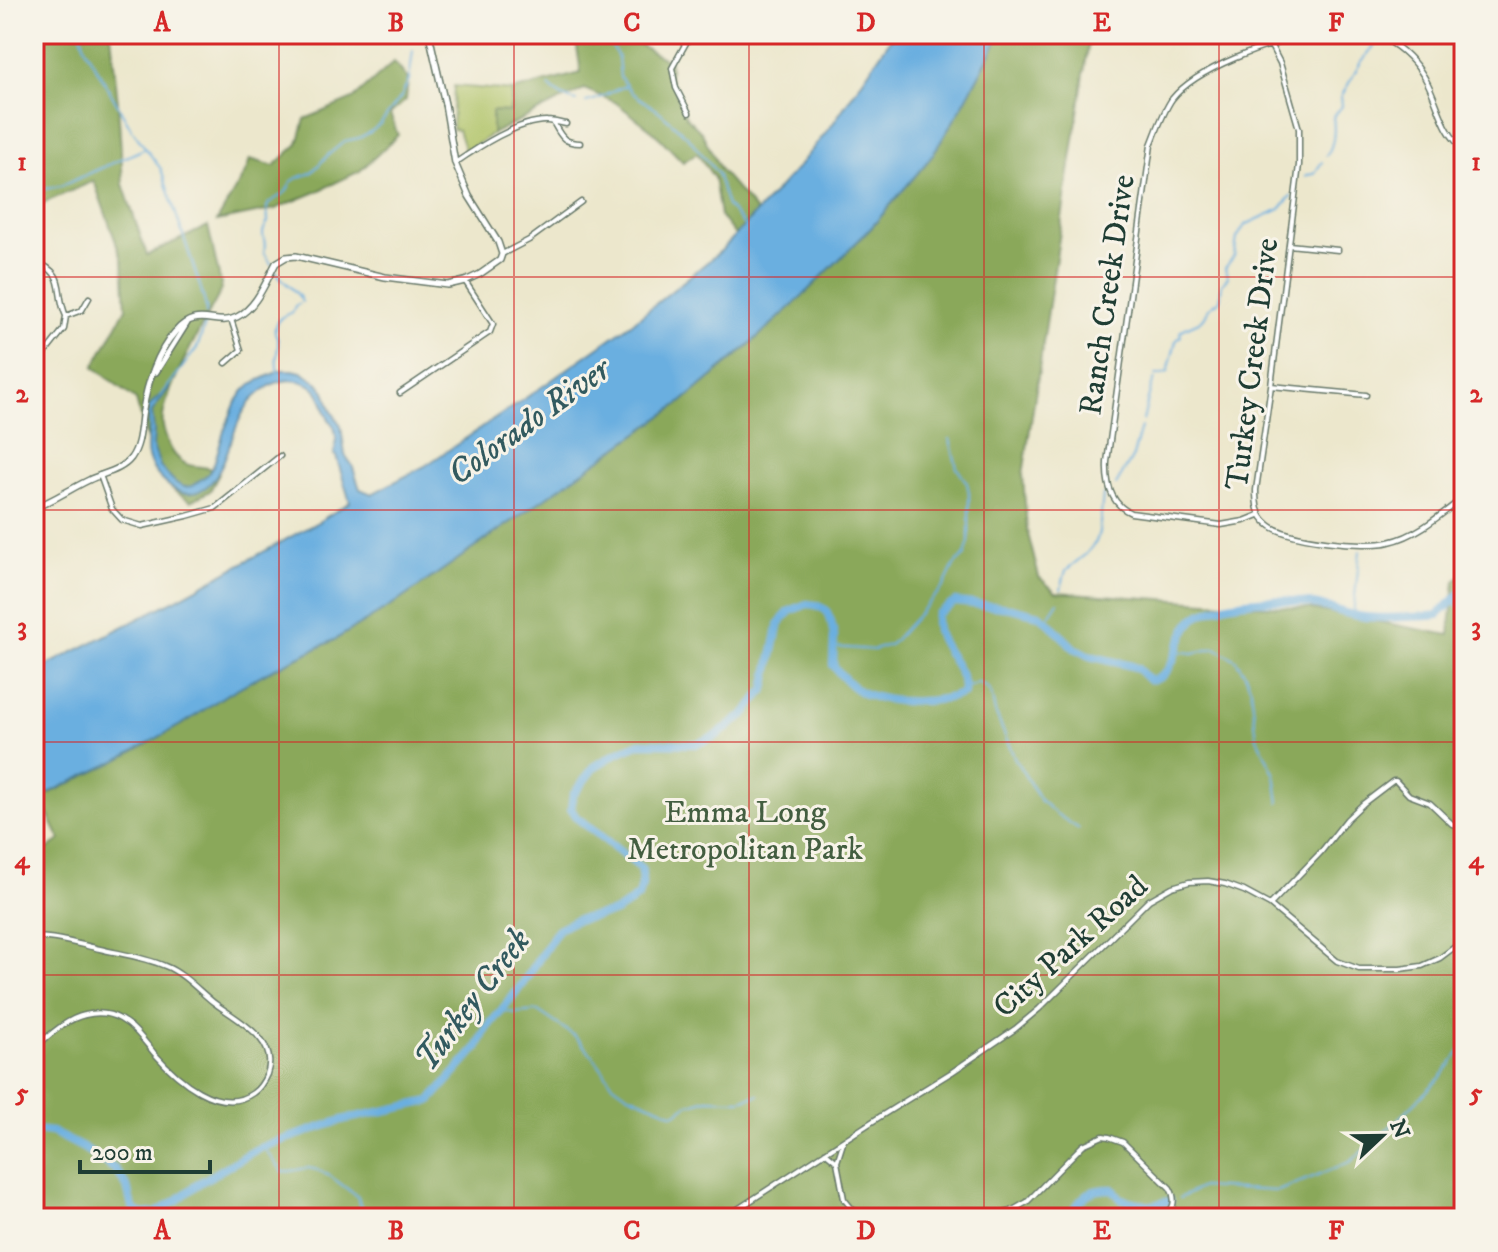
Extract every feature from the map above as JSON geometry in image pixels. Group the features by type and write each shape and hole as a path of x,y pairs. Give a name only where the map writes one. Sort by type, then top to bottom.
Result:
{"street":[{"path":"34,508 131,459 139,440 144,401 151,380 188,321 203,317 231,319 241,315 254,302 276,263 286,257 291,255 385,277 448,285 490,269 500,260 502,254 498,242 469,196 455,163 429,34"},
{"path":"689,113 676,88 672,68 691,34"},
{"name":"Ranch Creek Drive","path":"1259,515 1221,525 1131,513 1115,502 1107,475 1151,145 1171,100 1213,67 1308,34"},
{"path":"1370,34 1392,43 1416,65 1427,81 1453,139 1464,149"},
{"name":"Turkey Creek Drive","path":"1271,46 1280,63 1299,129 1299,165 1256,490 1259,515 1270,527 1307,539 1385,543 1407,536 1464,497"},
{"path":"455,163 488,141 525,125 544,120 566,124"},
{"path":"553,122 560,135 570,143 580,143"},
{"path":"502,254 529,240 581,202"},
{"path":"1289,245 1338,250"},
{"path":"34,261 46,266 58,279 60,302 66,316 64,329 34,367"},
{"path":"400,393 490,332 493,324 465,281"},
{"path":"66,316 82,310 89,298"},
{"path":"226,363 241,350 231,319"},
{"path":"1271,386 1366,395"},
{"path":"100,475 112,509 122,520 142,526 215,508 280,456"},
{"path":"1270,905 1321,852 1347,819 1393,781 1409,795 1430,803 1452,824 1464,823"},
{"name":"City Park Road","path":"724,1218 1015,1029 1157,894 1180,884 1208,881 1234,886 1270,905 1337,961 1359,969 1391,970 1422,966 1440,958 1464,940"},
{"path":"34,937 169,967 254,1031 264,1045 269,1063 263,1082 255,1092 239,1100 227,1101 202,1093 190,1085 155,1054 134,1029 111,1015 80,1016 34,1048"},
{"path":"987,1218 1022,1206 1083,1145 1103,1136 1123,1142 1170,1188 1174,1194 1174,1206 1161,1218"},
{"path":"845,1139 837,1162 841,1188 847,1204 858,1213 874,1218"},
{"path":"825,1152 837,1162"}],"green space":[{"path":"34,34 111,34 123,184 147,255 208,226 222,289 176,378 168,397 163,426 169,445 181,461 219,474 210,491 191,501 163,480 151,454 136,400 94,367 126,308 123,262 94,181 34,207"},
{"path":"575,34 621,34 670,62 670,79 686,117 702,133 721,171 757,212 735,235 720,216 714,178 697,153 683,162 653,131 615,102 584,89 492,134 492,111 510,112 512,91 581,73"},
{"name":"Emma Long Metropolitan Park","path":"1001,34 1090,34 1023,475 1027,530 1039,577 1056,592 1311,609 1449,635 1455,581 1464,574 1464,1218 34,1218 34,858 60,840 40,798 116,761 186,722 224,696 334,640 394,604 682,402 793,305 871,228 932,156"},
{"path":"394,62 408,79 406,100 390,114 398,135 360,171 275,209 217,221 250,159 274,166 298,144 305,119 353,99"},
{"path":"454,86 512,91 510,112 493,111 492,134 465,152 458,130 452,129"}],"water":[{"name":"Colorado River","path":"894,34 1001,34 932,156 871,228 741,352 682,402 394,604 334,640 224,696 186,722 116,761 34,800 34,672 179,598 350,502 334,455 335,429 321,398 311,386 298,381 282,381 256,396 240,418 226,457 213,480 193,493 171,488 150,463 147,411 158,397 170,387 152,412 153,447 161,468 176,483 184,487 192,486 208,474 214,464 235,404 244,391 251,384 281,370 301,372 325,391 331,410 341,426 345,455 360,489 372,494 425,466 539,389 631,324 722,250 832,125"}],"waterway":[{"path":"81,34 86,50 132,130 161,169 201,289 206,314"},
{"path":"600,34 609,41 618,57 620,77 632,93 660,112 689,138 717,173 727,206 746,227"},
{"path":"1326,156 1333,138 1333,117 1342,106 1341,97 1374,46"},
{"path":"271,264 264,252 263,234 268,222 269,203 286,192 291,182 311,173 345,141 359,138 381,123 401,97 409,80 413,51"},
{"path":"549,86 562,96 577,101"},
{"path":"586,102 625,86"},
{"path":"34,191 61,186 144,149"},
{"path":"1305,177 1314,174 1322,162"},
{"path":"1156,375 1168,372 1180,332 1200,321 1208,309 1220,300 1222,284 1228,277 1225,268 1234,256 1237,238 1245,225 1280,209 1291,196"},
{"path":"276,271 302,302"},
{"path":"278,373 276,325 299,304"},
{"path":"160,397 197,348 206,322"},
{"path":"1143,420 1155,379"},
{"path":"1116,485 1133,456 1141,427"},
{"path":"834,647 874,650 891,644 944,586 954,565 965,555 969,542 969,492 957,468 950,439"},
{"path":"1061,589 1066,570 1096,542 1103,495"},
{"path":"1353,614 1360,551"},
{"name":"Turkey Creek","path":"34,1130 52,1132 116,1170 127,1187 135,1211 143,1214 156,1213 257,1149 342,1120 430,1101 477,1048 486,1029 521,986 559,928 576,920 616,912 639,896 642,869 576,817 571,809 573,795 594,767 640,743 696,744 716,736 744,715 765,689 779,623 790,611 807,604 826,610 834,636 833,665 847,681 860,692 876,697 914,701 964,693 960,673 943,645 936,625 937,614 955,602 1011,608 1039,615 1074,648 1090,656 1132,666 1149,680 1159,678 1166,672 1194,619 1216,608 1275,600 1304,602 1366,617 1428,616 1438,615 1464,590"},
{"path":"1046,620 1058,602"},
{"path":"1450,605 1456,604 1464,610"},
{"path":"1176,651 1193,653 1216,648 1236,660 1251,689 1257,738 1275,775 1279,803"},
{"path":"965,688 978,683 991,693 995,712 1015,759 1040,800 1079,829"},
{"path":"1458,814 1459,765 1464,756"},
{"path":"502,1010 514,1013 538,1011 575,1036 612,1083 627,1094 674,1114 688,1105 707,1099 740,1100 759,1095"},
{"path":"1180,1198 1202,1187 1278,1191 1350,1162 1440,1078 1464,1047"},
{"path":"263,1147 283,1172 308,1168 334,1179 358,1197 362,1209 372,1218"},
{"path":"1067,1218 1081,1200 1096,1191 1113,1189 1121,1199 1149,1206 1170,1201"}]}
